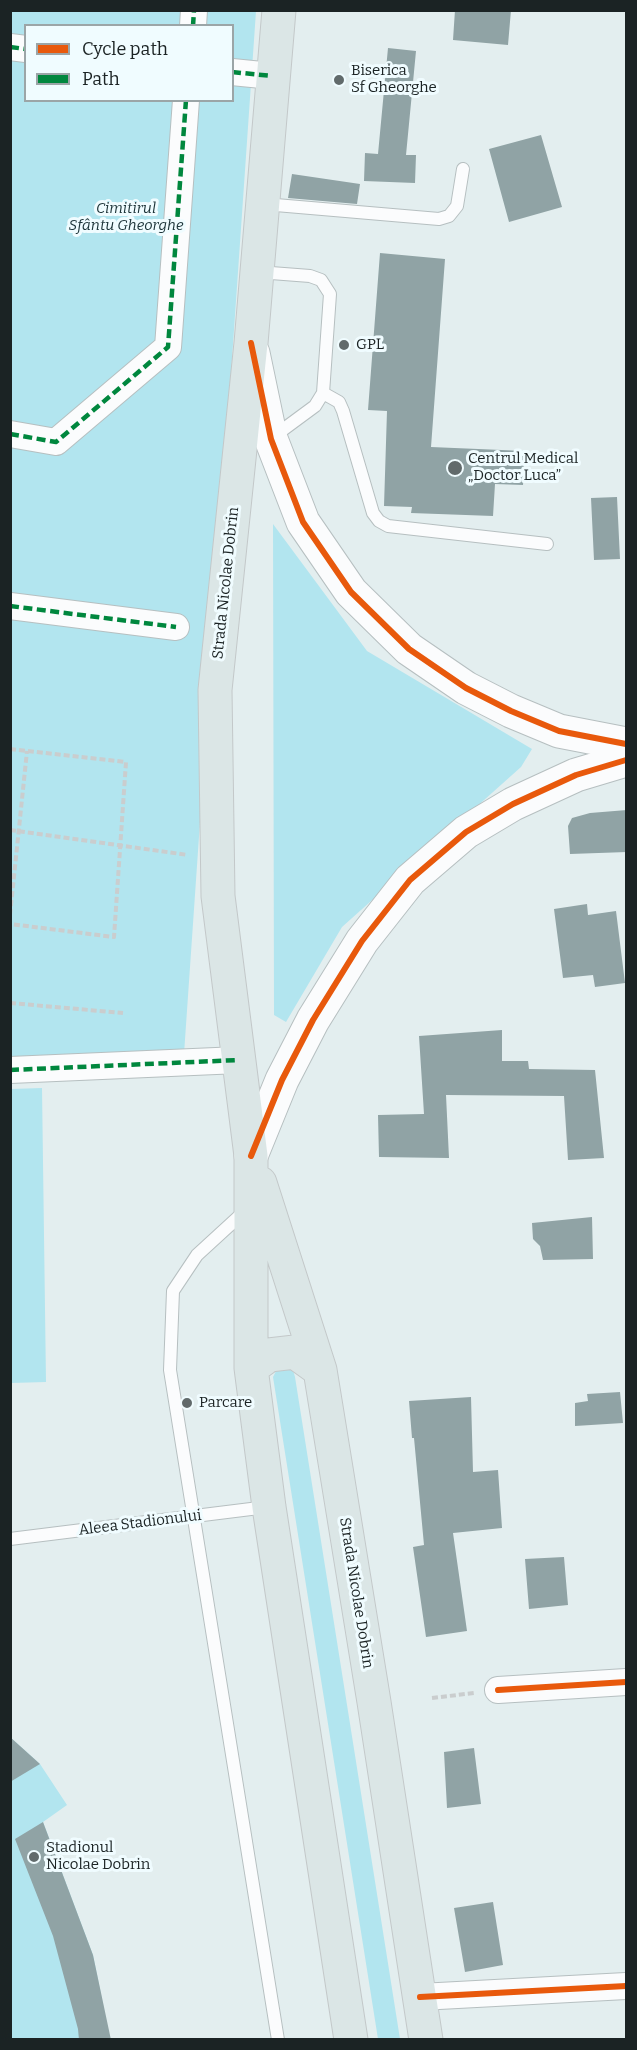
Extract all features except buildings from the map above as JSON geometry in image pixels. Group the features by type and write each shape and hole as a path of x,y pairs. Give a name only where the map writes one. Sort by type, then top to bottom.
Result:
{"main road":[{"name":"Strada Nicolae Dobrin","path":"279,10 257,272 215,690 218,896 251,1156 251,1368 269,1507 351,2040"},
{"name":"Strada Nicolae Dobrin","path":"251,1156 320,1370 426,2040"},
{"path":"251,1368 269,1355 295,1352 320,1370"}],"street":[{"path":"234,72 272,76"},
{"path":"10,434 57,442 168,347 186,102"},
{"path":"250,343 271,439 303,522 351,592 409,649 466,688 511,711 559,731 627,744"},
{"path":"10,606 176,627"},
{"path":"251,1156 282,1080 313,1020 362,941 410,880 465,832 513,804 576,775 627,760"},
{"path":"10,1070 239,1060"},
{"path":"498,1690 627,1682"},
{"path":"420,1997 627,1986"}],"lane":[{"path":"262,204 439,219 448,216 457,206 463,168"},
{"path":"257,272 310,276 321,280 330,294 323,393 315,406 271,439"},
{"path":"323,393 339,402 343,411 373,513 378,521 388,526 547,544"},
{"path":"251,1206 197,1255 173,1290 170,1370 279,2040"},
{"name":"Aleea Stadionului","path":"10,1539 269,1507"}],"path":[{"path":"10,749 126,762 114,937 10,924"},
{"path":"10,915 27,751"},
{"path":"10,830 121,844 218,860"},
{"path":"10,1003 123,1013"},
{"path":"432,1698 498,1690"}],"green space":[{"name":"Cimitirul Sfântu Gheorghe","path":"11,11 256,11 184,1054 11,1064"},
{"path":"273,524 367,651 532,749 521,767 342,927 286,1022 274,1015"},
{"path":"42,1088 46,1382 11,1383 11,1089"},
{"path":"283,1366 293,1370 295,1377 400,2039 378,2039 273,1377 276,1371"},
{"name":"Stadionul Nicolae Dobrin","path":"10,1737 40,1764 67,1805 43,1822 93,1955 110,2039 11,2039"}],"marked path":[{"path":"193,24 194,10"},
{"path":"10,47 24,49"},
{"path":"234,72 272,76"},
{"path":"10,434 56,442 168,347 186,102"},
{"path":"10,606 176,627"},
{"path":"10,1070 239,1060"}],"cycle path":[{"path":"251,343 271,439 303,522 351,592 409,649 466,688 511,711 559,731 626,744"},
{"path":"251,1156 282,1080 313,1020 362,941 410,880 466,832 513,804 576,775 626,760"},
{"path":"498,1690 626,1682"},
{"path":"420,1997 626,1986"}],"place":[{"name":"Biserica Sf Gheorghe","path":"339,80"},
{"name":"GPL","path":"344,345"},
{"name":"Centrul Medical „Doctor Luca”","path":"455,468"},
{"name":"Parcare","path":"187,1403"},
{"name":"Stadionul Nicolae Dobrin","path":"34,1857"}]}
